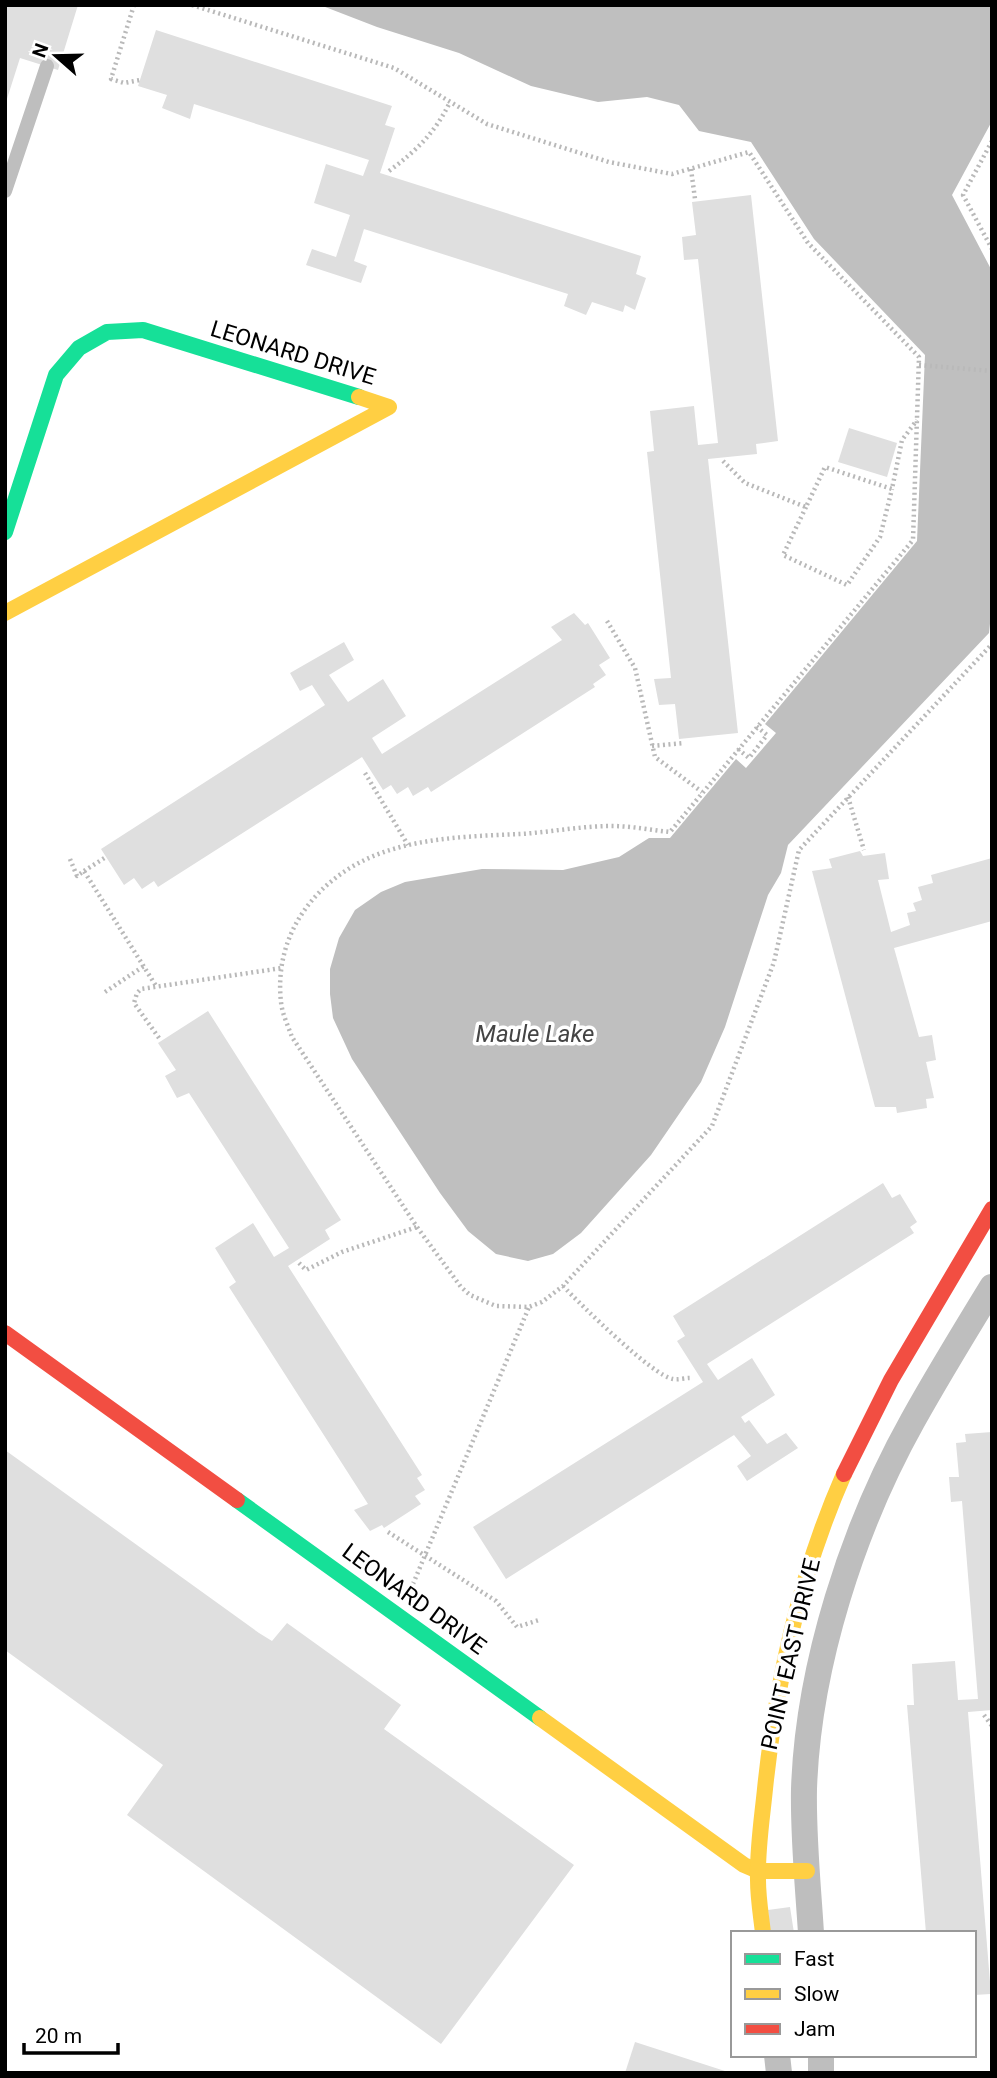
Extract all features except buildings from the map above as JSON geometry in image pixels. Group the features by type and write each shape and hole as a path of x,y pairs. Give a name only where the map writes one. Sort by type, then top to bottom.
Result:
{"street":[{"name":"LEONARD DRIVE","path":"5,532 56,375 79,348 107,332 143,330 389,407 5,613"},
{"name":"POINT EAST DRIVE","path":"763,1931 758,1871 767,1759 812,1622 850,1556 912,1421 992,1209"},
{"name":"POINT EAST DRIVE","path":"811,1931 804,1789 818,1677 806,1571 849,1464 890,1382 948,1323 992,1287"},
{"name":"LEONARD DRIVE","path":"5,1334 744,1865 758,1871"},
{"path":"758,1871 807,1871"}],"lane":[{"path":"5,191 47,66"}],"path":[{"path":"134,5 111,79 124,83 140,80"},
{"path":"192,5 394,68 487,124 609,162 672,174 749,152 808,243 919,357 913,540 670,832 611,826 457,838 408,845 383,852 340,872 328,882 299,917 288,939 282,968 281,1004 292,1037 417,1227 451,1276 470,1294 496,1306 529,1307 542,1302 563,1286 712,1126 775,962 799,850 992,644"},
{"path":"388,171 428,139 450,102"},
{"path":"992,141 963,195 992,249"},
{"path":"691,169 695,199"},
{"path":"919,365 992,371"},
{"path":"892,489 825,467 783,555 847,585 880,537 892,489 902,440 917,420"},
{"path":"723,461 745,483 806,507"},
{"path":"607,621 635,668 655,757 702,792"},
{"path":"738,749 749,758 767,735 756,726"},
{"path":"652,746 684,743"},
{"path":"365,773 408,845"},
{"path":"848,797 864,850"},
{"path":"69,859 77,876 106,857"},
{"path":"84,871 156,986"},
{"path":"105,992 144,966"},
{"path":"159,1038 134,1003 141,989 282,968"},
{"path":"299,1263 306,1270 342,1252 417,1227"},
{"path":"563,1286 596,1320 655,1368 672,1379 690,1378"},
{"path":"400,1617 529,1307"},
{"path":"388,1532 496,1601 517,1627 539,1620"},
{"path":"984,1715 992,1726"}],"water":[{"name":"Maule Lake","path":"320,5 992,5 992,121 952,195 992,271 992,605 989,633 788,845 781,873 768,895 725,1027 701,1082 651,1155 581,1233 553,1254 528,1261 496,1254 468,1231 352,1059 333,1018 330,994 330,969 339,938 355,910 381,892 405,882 482,869 563,870 619,857 649,838 670,838 736,759 746,768 776,733 765,724 917,541 925,355 814,239 751,142 699,131 679,105 647,97 598,102 531,86 459,53 377,27"}],"traffic: fast":[{"path":"5,532 56,375 79,348 107,332 143,330 359,397"},
{"path":"237,1500 540,1718"}],"traffic: slow":[{"path":"5,613 389,407 359,397"},
{"path":"763,1931 758,1893 758,1857 770,1749 783,1669 815,1550 844,1474"},
{"path":"540,1718 744,1865 758,1871 807,1871"}],"traffic: jam":[{"path":"844,1474 891,1380 992,1209"},
{"path":"5,1333 237,1500"}]}
